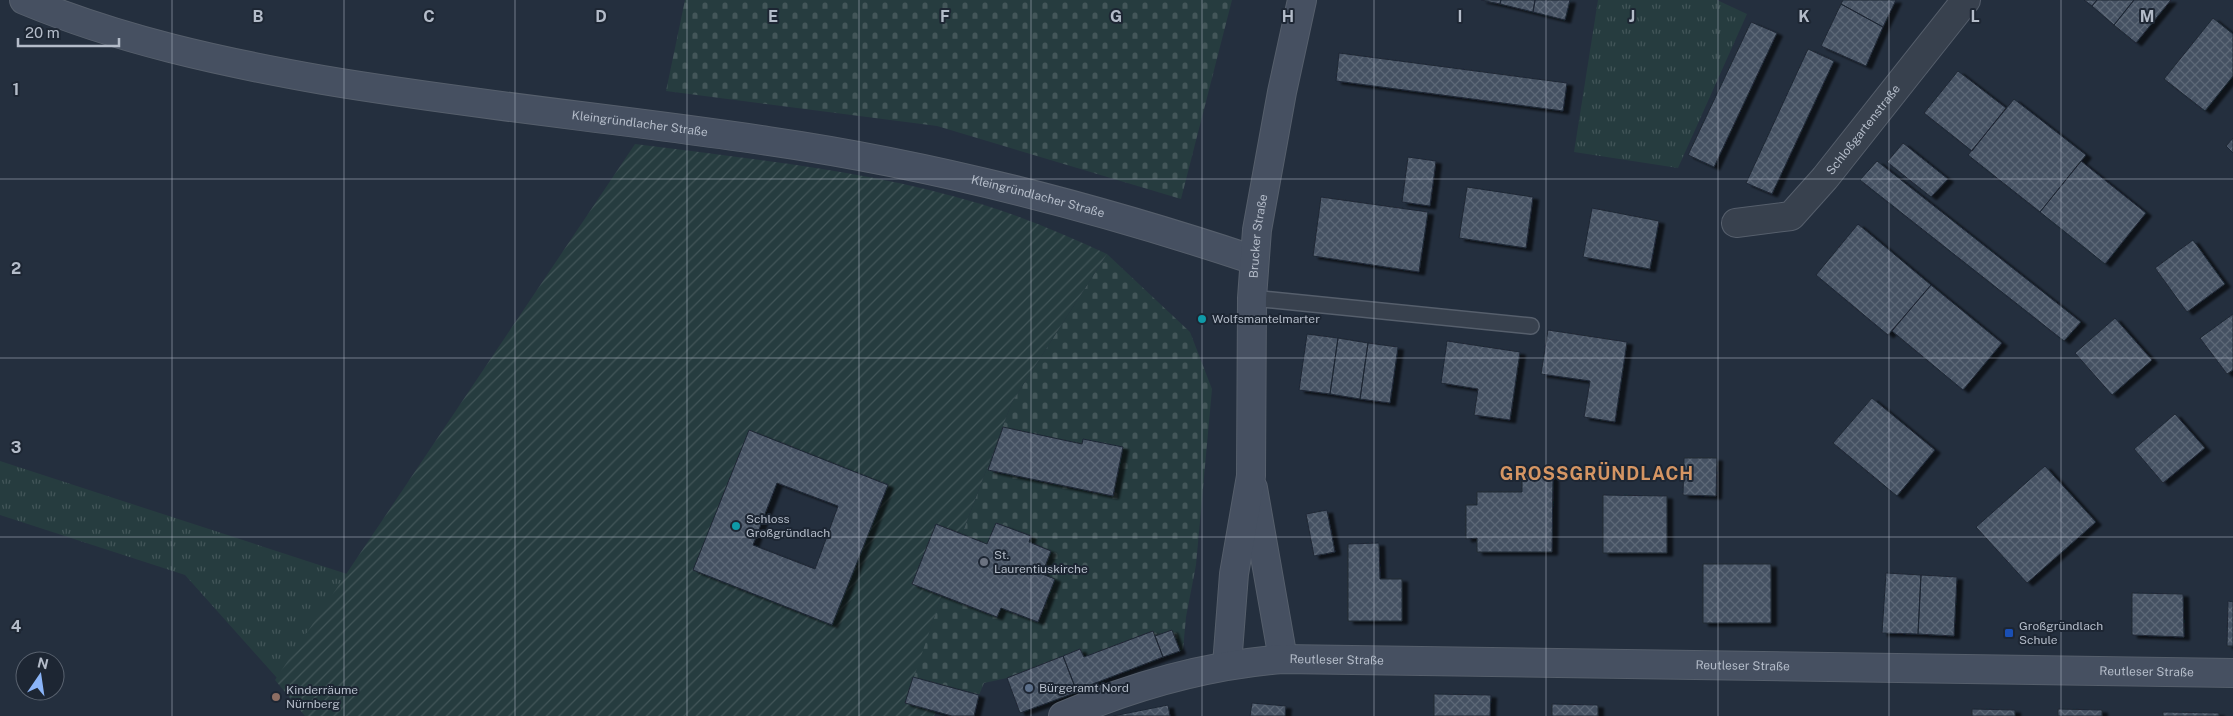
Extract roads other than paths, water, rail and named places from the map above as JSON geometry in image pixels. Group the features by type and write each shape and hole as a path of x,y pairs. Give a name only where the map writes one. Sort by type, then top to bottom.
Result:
{"street":[{"name":"Kleingründlacher Straße","path":"24,0 122,35 182,52 255,68 497,106 824,149 949,174 1068,202 1160,229 1254,260"},
{"name":"Brucker Straße","path":"1238,663 1234,574 1251,476 1254,260 1262,191 1302,0"},
{"name":"Schloßgartenstraße","path":"1736,223 1791,216 1825,178 1966,0"},
{"name":"Brucker Straße","path":"1251,476 1264,538 1283,659"},
{"name":"Reutleser Straße","path":"1063,716 1122,692 1238,663 1283,659 2233,673"}],"lane":[{"path":"1252,298 1530,326"}],"place":[{"name":"Wolfsmantelmarter","path":"1202,319"},
{"name":"Schloss Großgründlach","path":"736,526"},
{"name":"St. Laurentiuskirche","path":"984,562"},
{"name":"Großgründlach Schule","path":"2009,633"},
{"name":"Bürgeramt Nord","path":"1029,688"},
{"name":"Kinderräume Nürnberg","path":"276,697"}],"district":[{"name":"GROSSGRÜNDLACH","path":"1597,473"}]}
